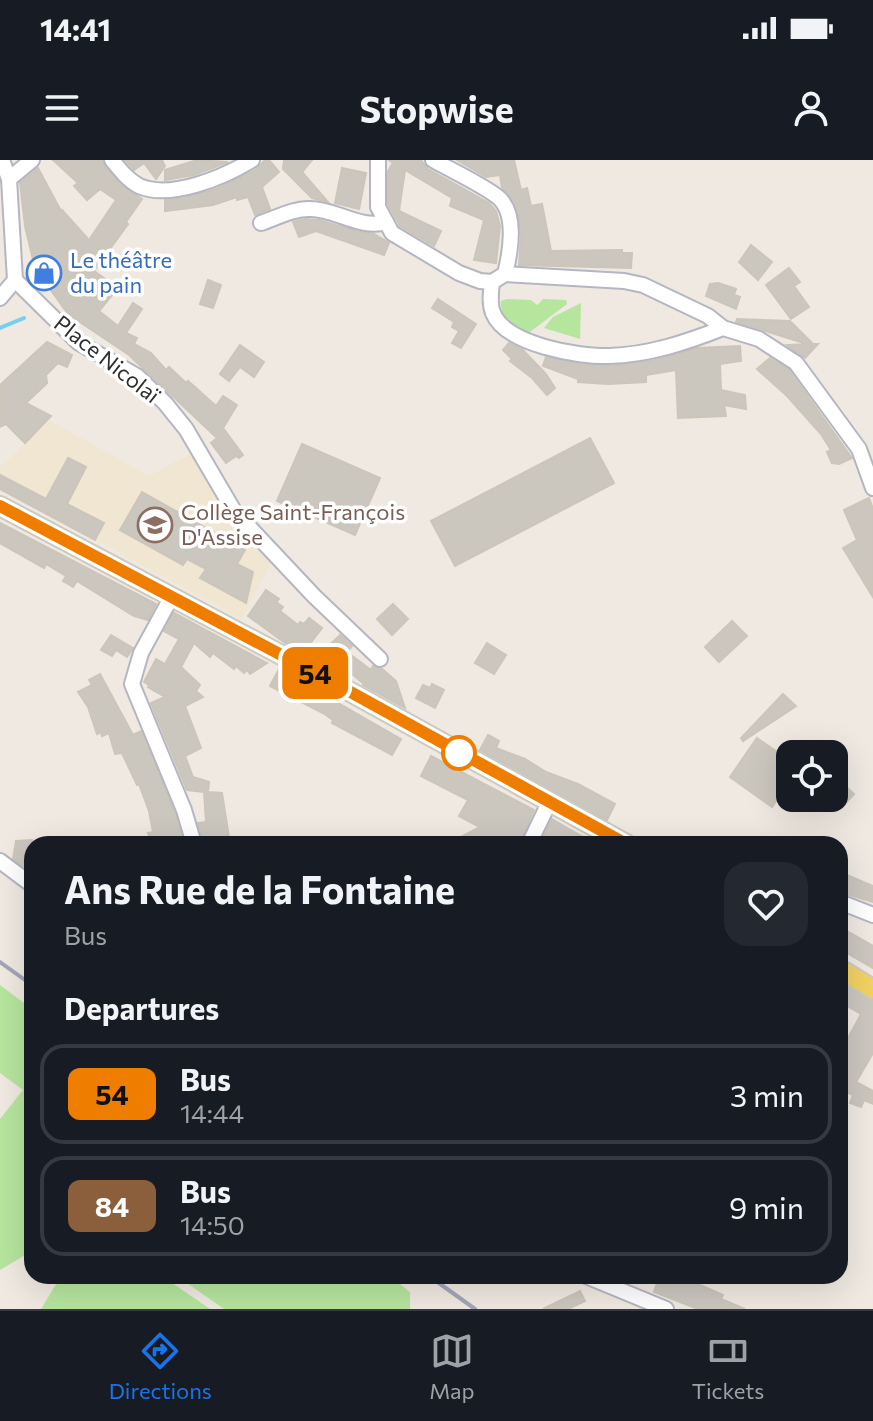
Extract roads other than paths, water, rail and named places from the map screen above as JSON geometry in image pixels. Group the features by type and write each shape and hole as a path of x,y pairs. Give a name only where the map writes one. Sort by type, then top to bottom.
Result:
{"main road":[{"path":"0,506 172,596 611,836"},
{"path":"848,974 873,989"}],"street":[{"path":"0,298 15,280 9,179 2,160"},
{"path":"9,179 32,160"},
{"path":"112,160 134,182 155,191 215,178 252,160"},
{"path":"378,160 378,207 392,233 443,264 480,281 499,278 624,281 643,285 708,316 723,328 759,339 796,363 859,449 873,488"},
{"path":"433,160 502,200 510,221 509,260 490,298 493,314 509,332 576,354 611,356 674,346 723,328"},
{"path":"261,223 315,208 375,226 386,222"},
{"name":"Place Nicolaï","path":"15,280 79,343 137,376 165,403 186,429 244,523 380,659"},
{"path":"172,596 141,653 132,684 192,836"},
{"path":"533,836 549,803"},
{"path":"0,861 24,879"},
{"path":"848,905 873,915"},
{"path":"605,1284 666,1309"}],"waterway":[{"path":"0,328 24,318"}],"railway":[{"path":"0,962 24,979"},
{"path":"440,1284 475,1309"}],"place":[{"name":"Le théâtre du pain","path":"44,273"},
{"name":"Collège Saint-François D'Assise","path":"155,525"}]}
